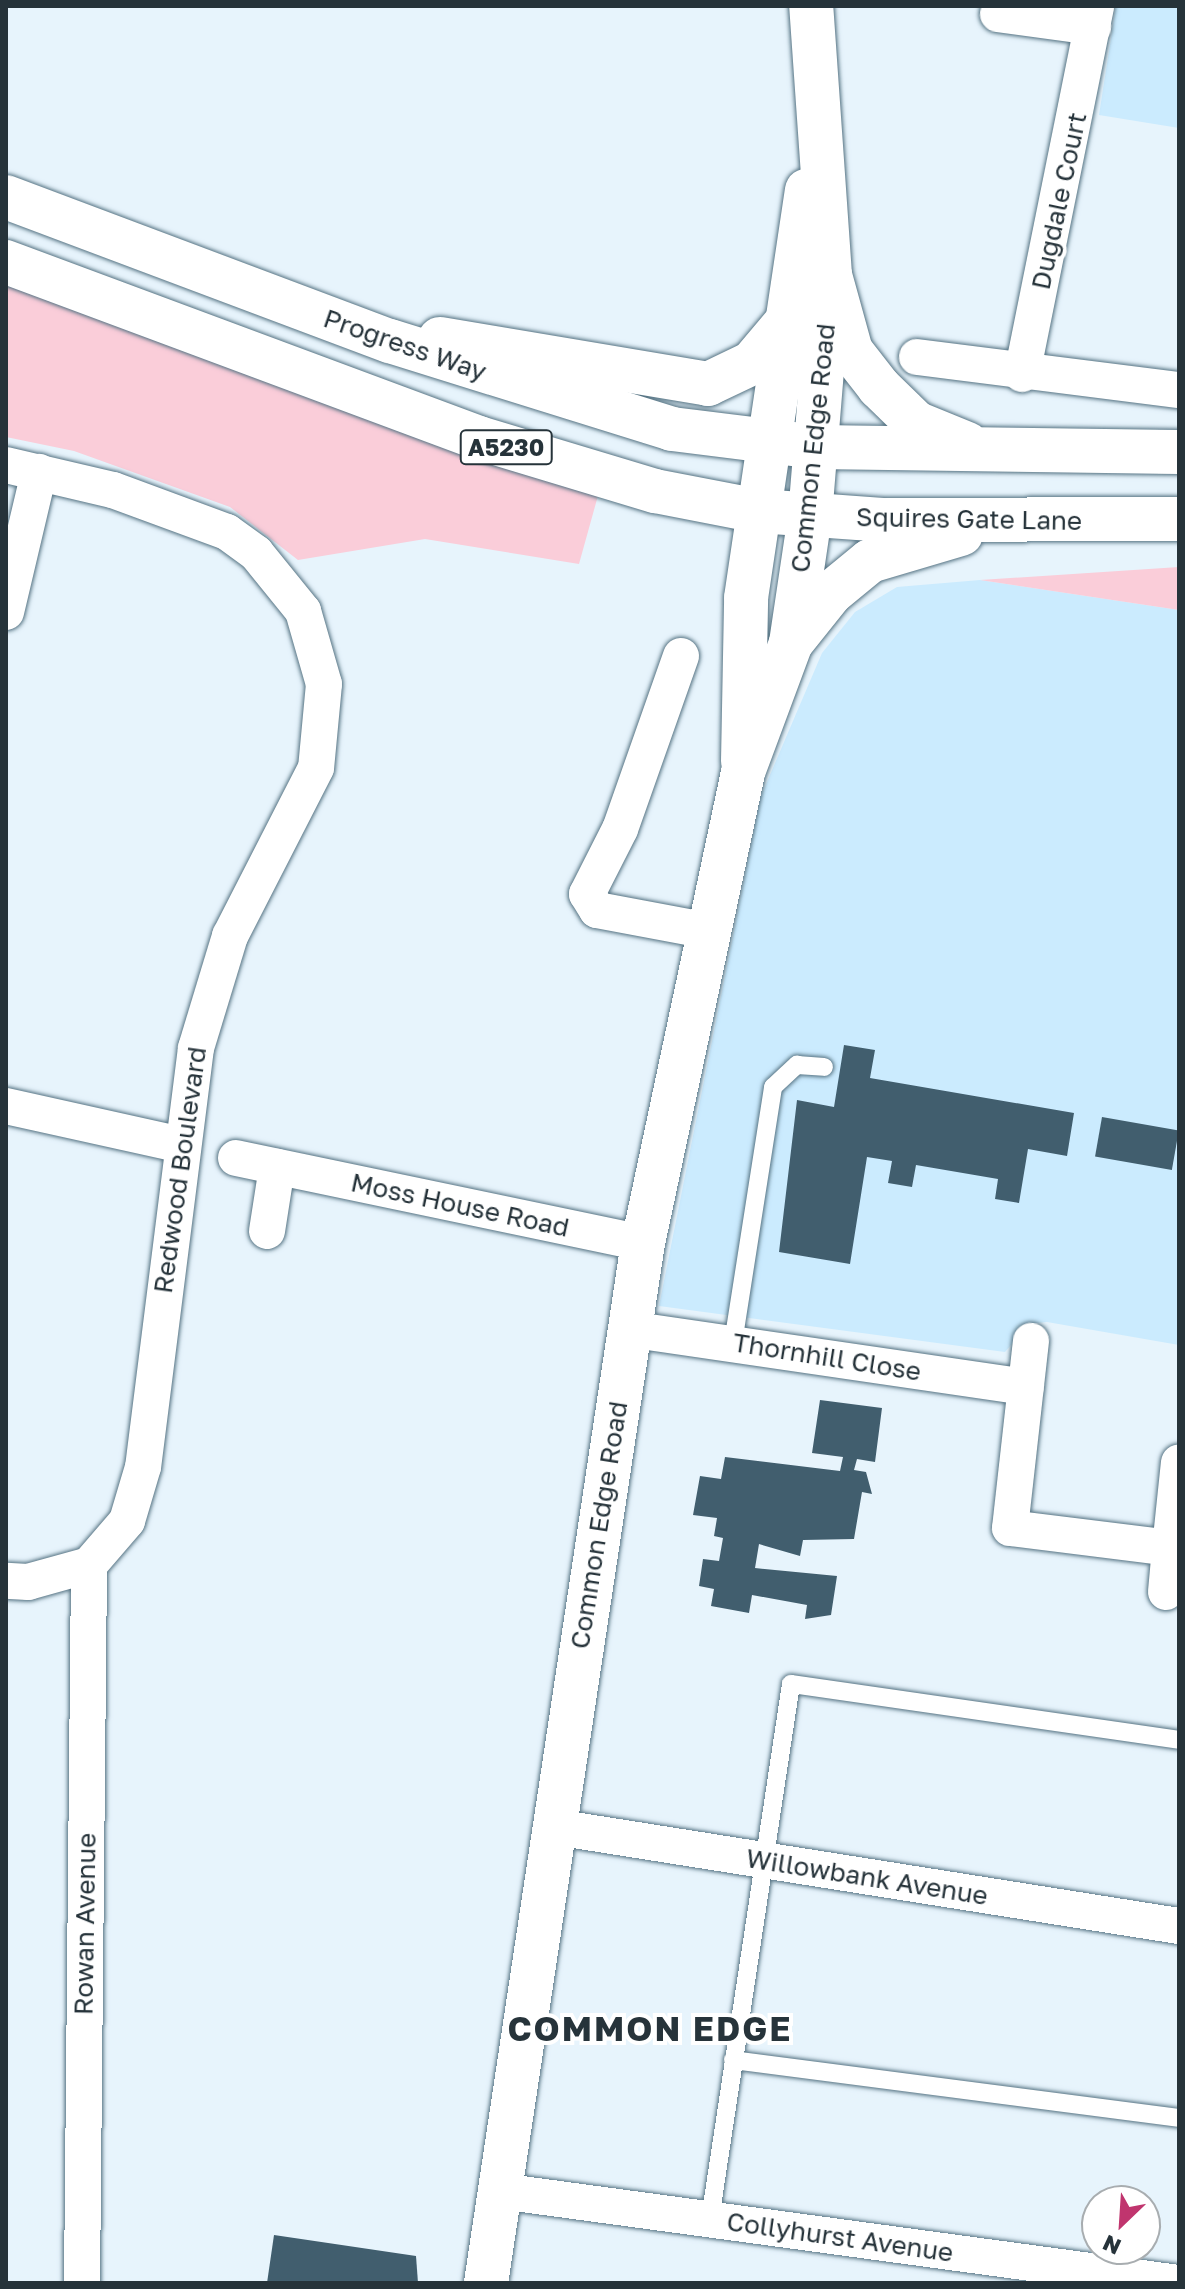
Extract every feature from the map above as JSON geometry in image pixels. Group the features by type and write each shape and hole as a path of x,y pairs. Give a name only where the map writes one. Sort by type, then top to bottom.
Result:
{"main road":[{"name":"Common Edge Road","path":"486,2283 643,1243 743,772 791,643 810,516 830,275 811,6"},
{"name":"Common Edge Road","path":"743,772 740,681 764,444 819,115"},
{"name":"Progress Way","path":"6,197 390,341 632,420 764,444 816,447"},
{"name":"A5230","path":"6,262 562,467 759,511"},
{"path":"830,275 851,351 916,423 952,441 1016,455"},
{"path":"390,341 466,339 708,384 752,363 785,324"},
{"name":"A5230","path":"816,447 1016,455 1179,452"},
{"name":"Squires Gate Lane","path":"759,511 990,524 1179,519"},
{"path":"791,643 831,593 870,561 990,524"}],"street":[{"name":"Dugdale Court","path":"998,14 1094,16 1022,374"},
{"path":"917,357 1022,374 1179,390"},
{"path":"6,612 22,468"},
{"name":"Redwood Boulevard","path":"22,468 200,520 256,553 303,611 324,684 316,768 214,978 178,1144 143,1467 127,1521 89,1565"},
{"path":"681,656 620,829 587,894 597,910 709,931"},
{"path":"6,1106 178,1144"},
{"name":"Moss House Road","path":"236,1158 643,1243"},
{"path":"267,1231 277,1167"},
{"name":"Thornhill Close","path":"628,1329 1026,1387"},
{"path":"1031,1341 1010,1528 1170,1548"},
{"path":"1166,1592 1179,1462"},
{"path":"6,1581 28,1582 89,1565"},
{"name":"Rowan Avenue","path":"82,2283 89,1565"},
{"name":"Willowbank Avenue","path":"555,1827 1179,1926"},
{"name":"Collyhurst Avenue","path":"500,2191 1179,2283"}],"lane":[{"path":"733,1343 773,1087 797,1065 824,1067"},
{"path":"710,2219 761,1860 791,1684 1179,1740"},
{"path":"733,2060 1179,2118"}],"shaded area":[{"path":"1116,6 1179,6 1179,128 1099,115"},
{"path":"6,283 599,492 579,564 425,539 298,560 230,507 74,451 6,437"},
{"path":"1179,567 1179,610 980,580"},
{"path":"980,580 1179,610 1179,1345 1047,1322 1029,1324 1005,1352 659,1306 761,796 822,653 855,612 897,587"}],"building":[{"path":"844,1045 875,1050 870,1078 1074,1113 1067,1156 1028,1149 1019,1203 995,1199 998,1179 916,1165 912,1187 888,1183 892,1161 867,1157 850,1264 779,1252 797,1100 834,1107"},
{"path":"1102,1117 1179,1131 1172,1170 1095,1156"},
{"path":"820,1400 882,1408 875,1462 857,1459 854,1470 866,1472 872,1494 862,1492 854,1539 803,1540 800,1556 759,1544 755,1568 837,1576 831,1615 805,1619 807,1605 752,1595 749,1613 711,1606 714,1589 699,1586 703,1559 719,1561 723,1538 714,1536 717,1518 693,1515 700,1476 721,1479 725,1457 840,1471 843,1457 812,1453"},
{"path":"274,2235 416,2256 418,2283 267,2283"}],"district":[{"name":"COMMON EDGE","path":"650,2029"}]}
